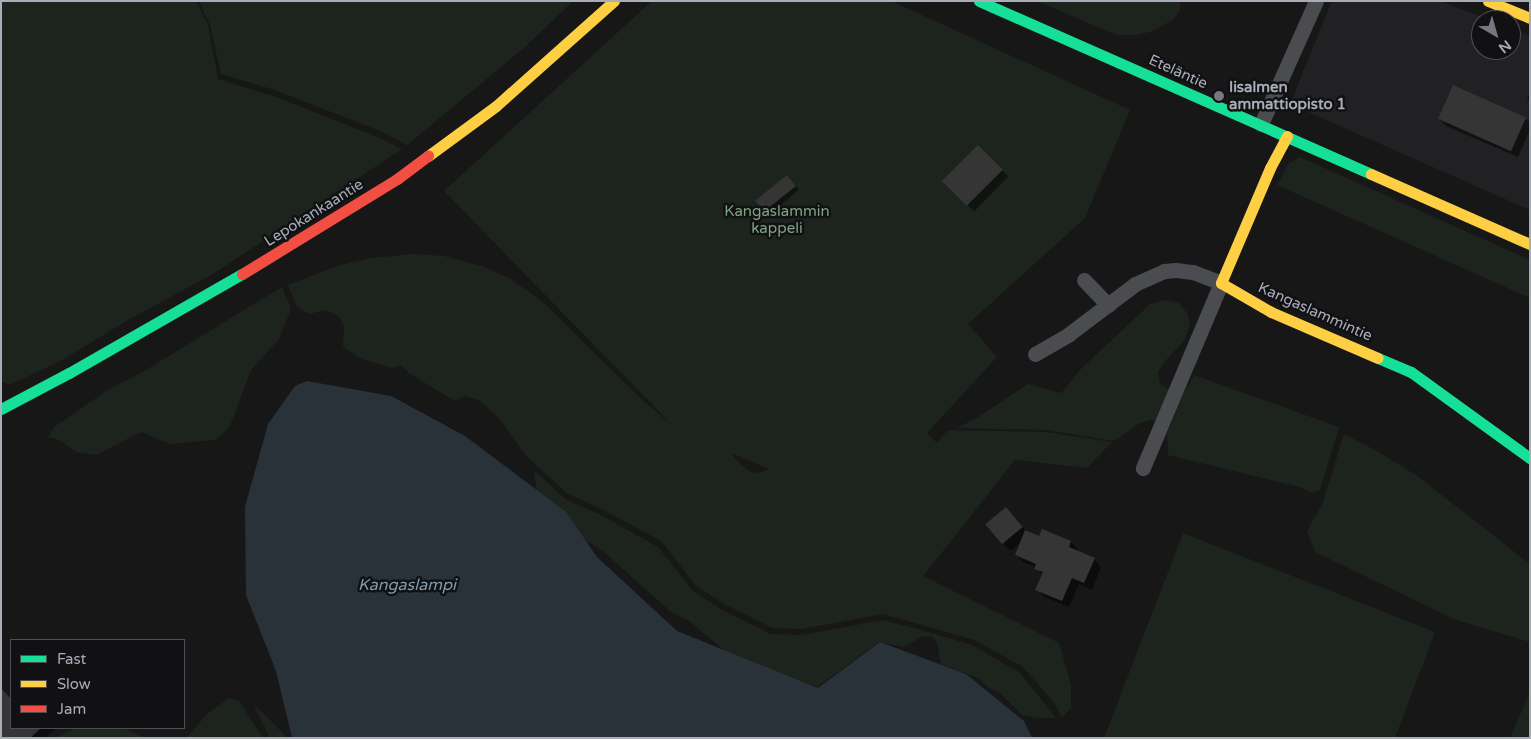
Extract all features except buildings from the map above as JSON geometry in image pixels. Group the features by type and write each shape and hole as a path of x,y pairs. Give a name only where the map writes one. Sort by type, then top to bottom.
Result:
{"street":[{"name":"Lepokankaantie","path":"1,409 69,373 267,260 397,179 496,106 614,1"},
{"name":"Eteläntie","path":"979,1 1530,244"},
{"path":"1261,124 1316,1"},
{"path":"1488,1 1530,18"},
{"path":"1144,468 1270,168 1287,136"},
{"path":"1035,354 1069,334 1135,284 1164,271 1193,272 1221,283"},
{"path":"1084,280 1108,305"},
{"name":"Kangaslammintie","path":"1221,283 1271,312 1411,372 1530,458"}],"shaded area":[{"path":"1332,1 1441,1 1471,13 1471,60 1521,60 1521,32 1530,36 1530,210 1290,104"}],"green space":[{"path":"1,1 196,1 208,25 218,79 273,96 378,137 402,149 213,274 128,320 64,359 10,385 1,381"},
{"path":"199,1 573,1 525,47 407,145 380,131 275,90 221,74 210,25"},
{"name":"Kangaslammin kappeli","path":"652,1 891,1 1130,110 1085,218 968,324 997,357 927,433 937,443 946,432 952,430 1046,432 1112,442 1087,468 1015,460 923,576 1059,643 1071,685 1071,708 1062,717 1055,704 1023,667 974,640 883,614 802,629 772,628 726,605 696,586 662,542 602,509 568,494 526,456 500,419 479,400 465,396 455,401 410,374 401,365 392,368 362,359 343,347 344,326 339,316 326,310 309,314 297,307 288,285 337,266 371,258 413,254 444,256 482,266 509,278 543,302 637,395 673,426 444,191","holes":["731,453 769,469 758,473 751,472 742,466"]},
{"path":"1037,1 1180,1 1180,10 1173,20 1150,32 1135,35 1116,35"},
{"path":"1300,157 1530,260 1530,298 1277,185 1289,163"},
{"path":"282,287 291,309 279,339 251,370 232,421 227,430 215,440 170,444 141,432 96,455 76,452 59,440 48,437 54,427 108,390 146,370"},
{"path":"1165,300 1179,303 1187,313 1190,324 1184,341 1165,361 1158,372 1160,384 1171,391 1159,421 1151,420 1140,423 1114,441 1046,430 956,428 975,419 1028,384 1061,393 1081,369 1150,304"},
{"path":"1194,375 1339,427 1320,490 1312,493 1300,487 1168,455 1167,434 1183,395"},
{"path":"1344,434 1377,451 1416,475 1530,564 1530,642 1456,620 1315,552 1307,531 1322,505"},
{"path":"534,470 565,499 599,514 658,547 693,591 724,611 771,634 802,635 883,620 925,631 972,645 1019,672 1056,718 1022,715 999,692 990,689 978,678 941,664 937,643 931,636 921,637 904,647 879,642 817,687 725,651 688,620 671,612 604,552 540,510"},
{"path":"1183,533 1435,632 1395,738 1104,738"},
{"path":"1530,692 1530,738 1510,738"},
{"path":"229,698 239,701 263,738 187,738 206,715"},
{"path":"253,704 282,732 286,738 270,738"},
{"path":"72,729 126,729 145,738 56,738"}],"water":[{"name":"Kangaslampi","path":"307,381 391,396 465,436 566,512 597,557 677,631 818,688 880,642 966,674 1024,721 1032,738 292,738 276,671 246,595 245,507 268,424 295,386"}],"traffic: fast":[{"path":"979,1 1371,174"},
{"path":"1,409 69,373 242,274"},
{"path":"1378,358 1411,372 1530,458"}],"traffic: slow":[{"path":"428,156 496,106 614,1"},
{"path":"1488,1 1530,18"},
{"path":"1287,136 1270,168 1221,283 1271,312 1378,358"},
{"path":"1371,174 1530,244"}],"traffic: jam":[{"path":"242,274 397,179 428,156"}],"place":[{"name":"Iisalmen ammattiopisto 1","path":"1219,96"}]}
